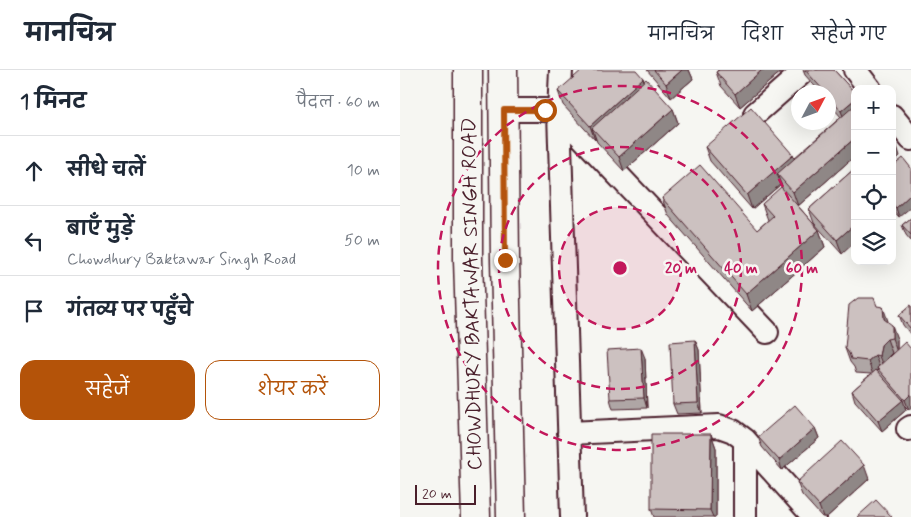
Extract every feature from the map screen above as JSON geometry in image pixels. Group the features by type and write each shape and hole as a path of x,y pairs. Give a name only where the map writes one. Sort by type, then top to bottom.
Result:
{"main road":[{"name":"CHOWDHURY BAKTAWAR SINGH ROAD","path":"468,70 468,259 476,517"},
{"name":"CHOWDHURY BAKTAWAR SINGH ROAD","path":"503,70 511,517"}],"street":[{"path":"755,114 805,70"},
{"path":"855,70 867,85"},
{"path":"571,73 559,103 572,517"},
{"path":"504,110 545,110 559,103"},
{"path":"559,103 767,332"},
{"path":"896,121 911,139"},
{"path":"569,434 719,426 733,431 746,440 814,517"},
{"path":"745,517 746,440"}],"building":[{"path":"582,70 636,70 643,78 590,126 558,91"},
{"path":"654,70 682,70 666,84"},
{"path":"719,70 762,70 735,94 716,72"},
{"path":"805,70 834,70 851,89 851,102 841,111 836,105 836,85 819,85"},
{"path":"646,79 673,109 619,157 592,128"},
{"path":"751,107 793,155 747,195 705,147"},
{"path":"851,109 851,141 793,192 777,174 827,130 836,130 836,122"},
{"path":"903,158 911,168 911,194 896,208 896,175 896,164"},
{"path":"700,165 757,230 773,216 762,204 781,187 819,230 746,294 662,198"},
{"path":"851,172 851,228 837,240 809,209"},
{"path":"911,218 911,235 902,225"},
{"path":"858,298 874,298 877,306 883,307 884,319 892,325 892,338 887,339 881,345 879,356 875,355 868,361 851,359 845,348 849,305"},
{"path":"911,305 911,329 899,315"},
{"path":"695,340 698,403 673,404 670,342"},
{"path":"905,342 911,349 911,394 905,400 877,368"},
{"path":"641,348 644,398 610,399 607,350"},
{"path":"876,370 903,400 878,421 852,391"},
{"path":"795,405 815,428 779,460 758,437"},
{"path":"651,434 711,434 710,510 651,509"},
{"path":"842,441 864,465 819,506 797,482"},
{"path":"876,500 892,517 857,517"}],"route":[{"path":"505,260 504,110 545,110"}]}
